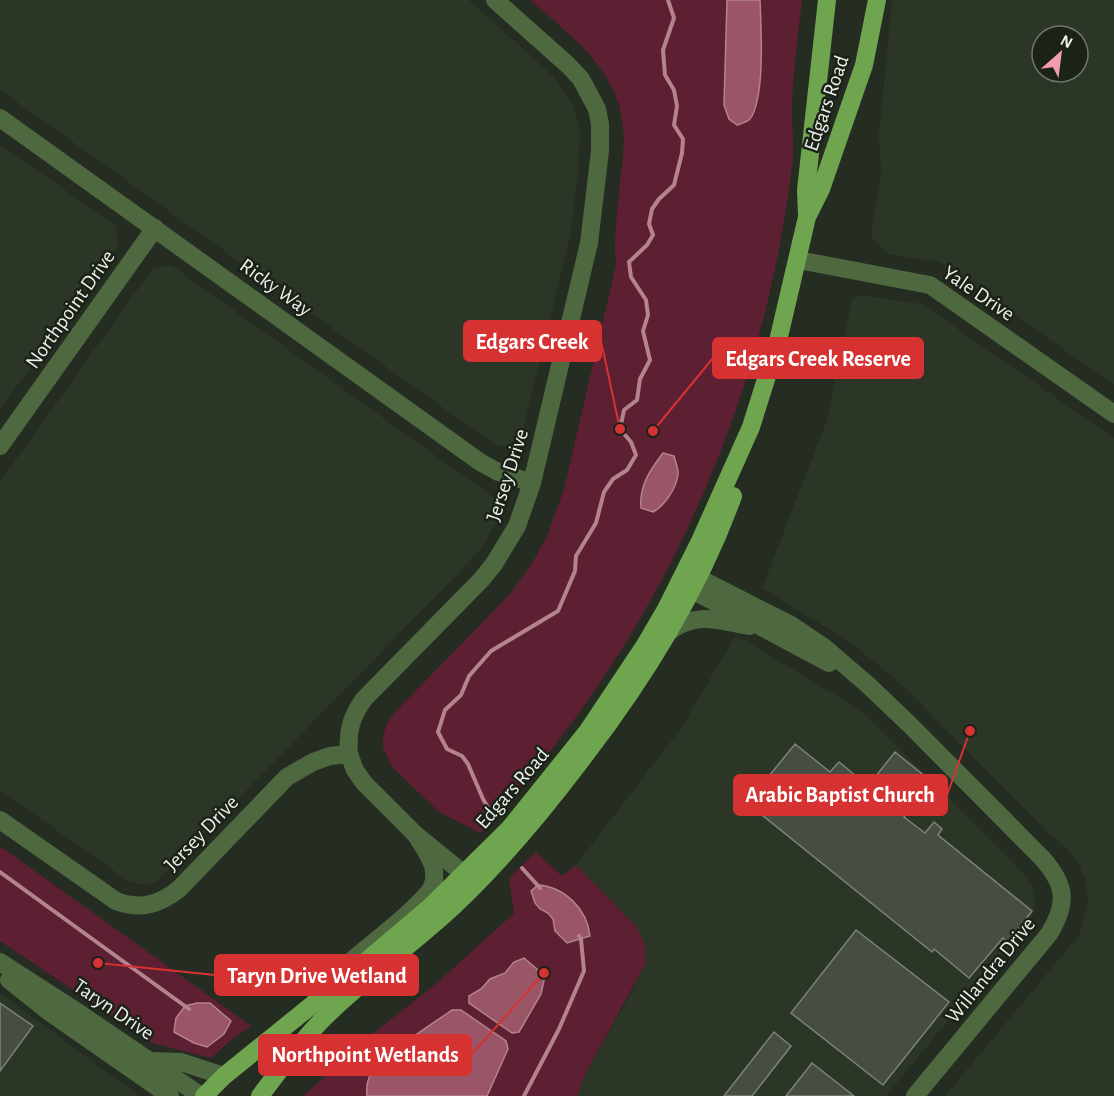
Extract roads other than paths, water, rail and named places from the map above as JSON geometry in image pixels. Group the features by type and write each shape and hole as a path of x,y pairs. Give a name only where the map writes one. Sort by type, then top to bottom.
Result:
{"main road":[{"name":"Edgars Road","path":"202,1096 521,836 600,737 667,633 688,580 700,541 751,427 776,351 807,217 806,190 826,0"},
{"name":"Edgars Road","path":"807,217 821,189 858,87 877,0"},
{"name":"Edgars Road","path":"260,1096 294,1051 319,1023 419,937 467,882 587,732 688,580"}],"street":[{"name":"Jersey Drive","path":"0,820 106,895 126,905 154,904 168,898 179,890 287,777 313,762 330,756 349,754 348,739 356,711 364,699 481,580 494,564 517,526 532,483 590,243 600,151 600,124 590,94 581,79 495,0"},
{"name":"Ricky Way","path":"0,118 480,462 498,472 532,483"},
{"name":"Northpoint Drive","path":"0,446 155,228"},
{"name":"Yale Drive","path":"798,260 930,285 1114,414"},
{"name":"Willandra Drive","path":"688,580 766,629 867,684"},
{"name":"Willandra Drive","path":"688,580 791,625 825,648 867,684 1042,858 1060,882 1061,913 1049,934 915,1096"},
{"path":"667,633 681,623 703,619 766,629"},
{"path":"349,754 355,770 364,783 467,882"},
{"path":"300,1014 333,976 420,903 434,885 436,871 417,835"},
{"name":"Taryn Drive","path":"0,962 202,1096"},
{"name":"Taryn Drive","path":"0,973 151,1088 170,1096"},
{"path":"150,1061 181,1062 224,1076"}],"waterway":[{"path":"490,811 468,764 462,756 447,749 438,732 445,710 461,695 469,676 491,651 558,611 575,571 576,556 596,523 604,492 613,479 627,470 636,455 631,442 620,429 624,410 637,400 640,379 650,360 643,331 648,315 646,300 631,277 629,262 647,245 653,235 649,224 652,209 674,185 683,139 674,125 677,106 674,90 665,75 663,50 674,18 668,0"},
{"path":"522,868 540,888"},
{"path":"0,872 189,1009"},
{"path":"524,1096 559,1029 584,971 579,936"}],"place":[{"name":"Edgars Creek","path":"620,429"},
{"name":"Edgars Creek Reserve","path":"653,431"},
{"name":"Arabic Baptist Church","path":"970,731"},
{"name":"Taryn Drive Wetland","path":"98,963"},
{"name":"Northpoint Wetlands","path":"544,973"}]}
